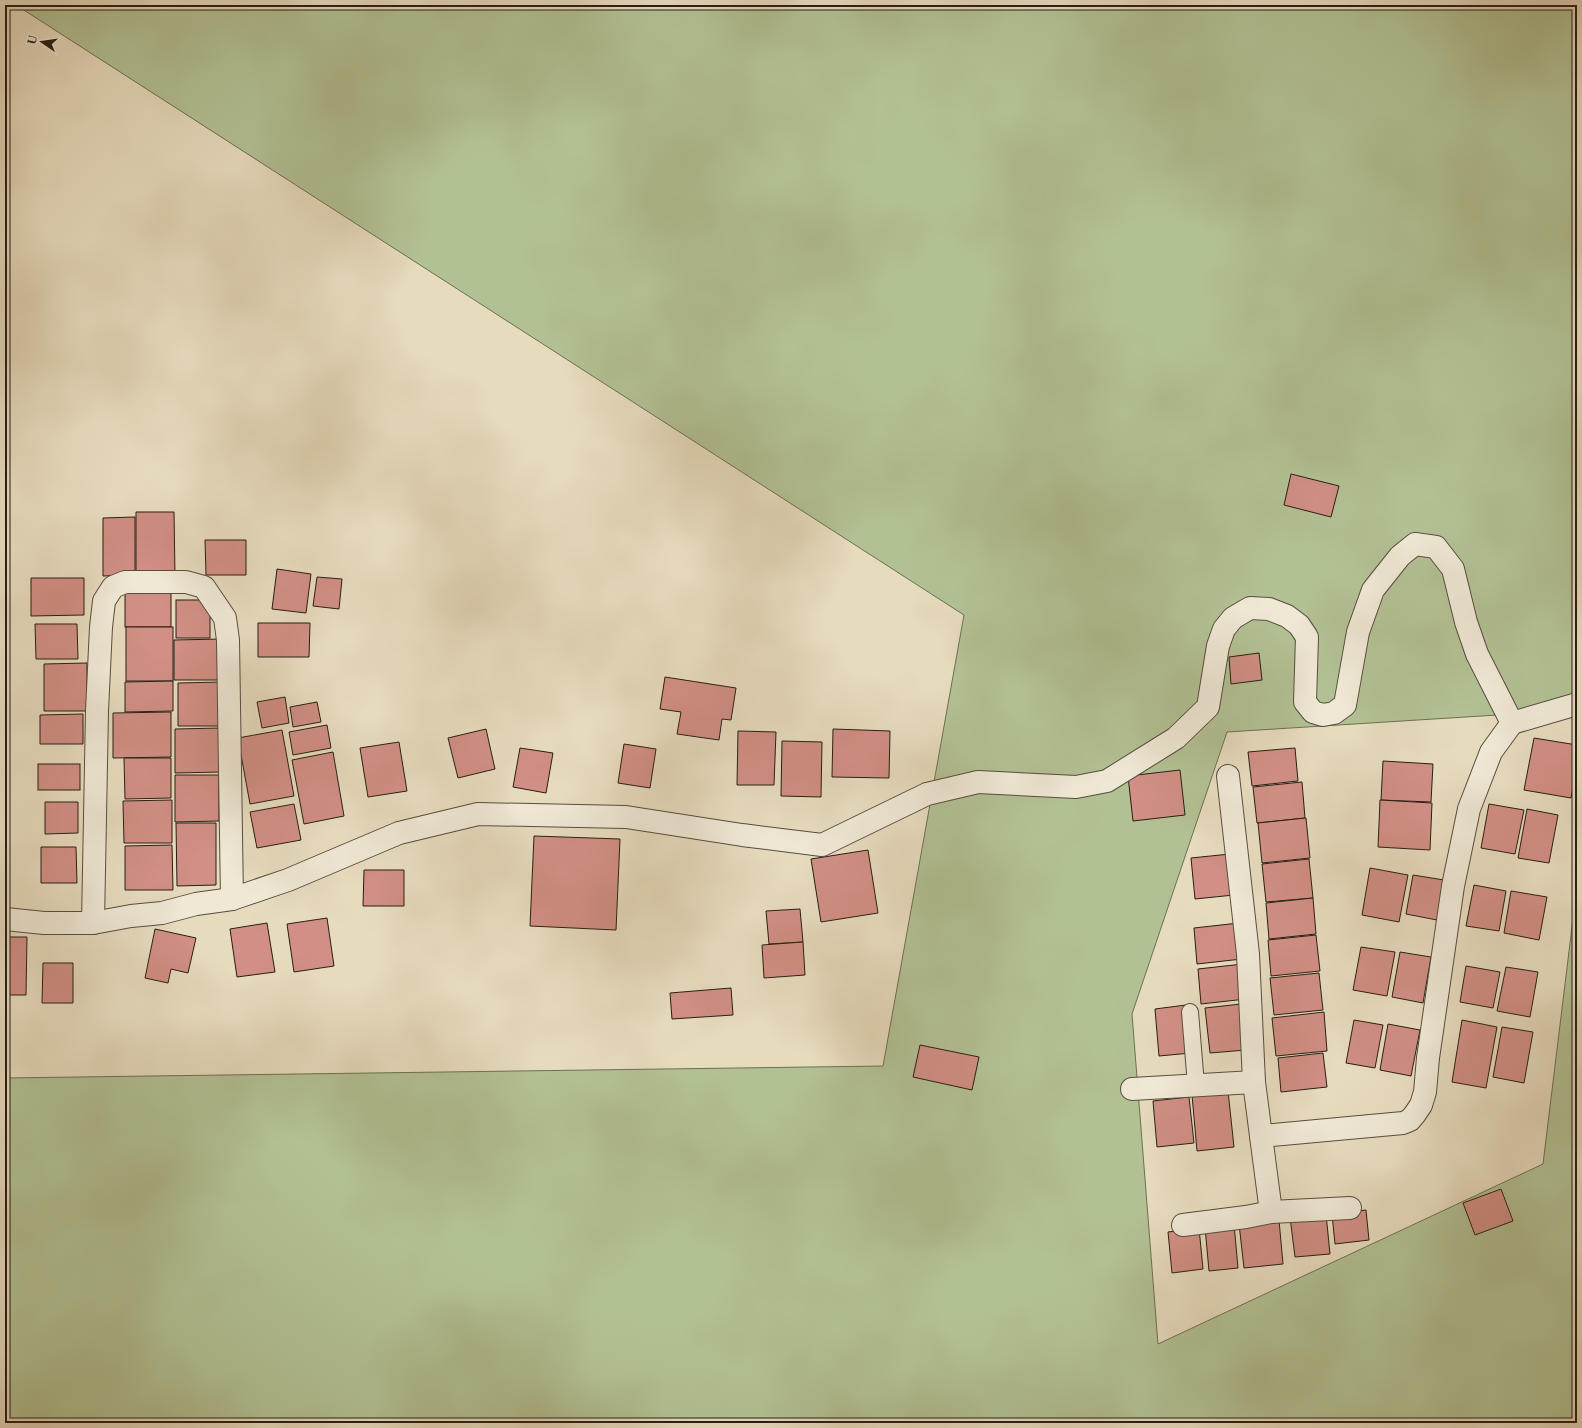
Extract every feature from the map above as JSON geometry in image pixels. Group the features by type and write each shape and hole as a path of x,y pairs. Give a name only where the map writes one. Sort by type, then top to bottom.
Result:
{"street":[{"path":"5,919 44,923 93,923 131,916 162,913 196,904 232,899 288,880 399,833 478,814 626,817 742,835 822,845 927,794 978,782 1076,787 1107,781 1176,738 1208,707 1218,646 1224,629 1233,618 1250,608 1268,609 1286,616 1299,625 1307,637 1305,702 1313,712 1324,715 1334,714 1345,704 1358,632 1373,590 1400,556 1415,544 1436,547 1453,569 1466,622 1477,654 1512,723"},
{"path":"93,923 97,711 101,627 104,601 113,587 125,582 186,582 204,586 225,618 228,640 232,899"},
{"path":"1261,1136 1403,1123 1410,1120 1421,1105 1425,1092 1428,1058 1453,886 1469,809 1491,752 1512,723 1577,704"},
{"path":"1228,776 1248,954 1254,1082 1271,1212"},
{"path":"1132,1089 1254,1082"},
{"path":"1183,1225 1246,1217 1271,1212 1350,1208"}],"lane":[{"path":"1190,1012 1196,1085"}],"green space":[{"path":"16,5 1577,5 1577,710 1227,732 1132,1014 1158,1344 1543,1164 1577,886 1577,1423 5,1423 5,1078 883,1066 964,615"}],"building":[{"path":"1291,474 1339,486 1331,517 1284,505"},
{"path":"136,512 174,512 175,576 136,576"},
{"path":"135,517 135,575 103,576 103,518"},
{"path":"205,540 246,540 246,575 206,575"},
{"path":"277,569 311,574 306,613 272,609"},
{"path":"317,577 342,579 339,609 313,606"},
{"path":"31,578 84,578 84,615 31,616"},
{"path":"125,588 171,588 171,627 125,627"},
{"path":"176,600 210,600 210,638 176,638"},
{"path":"258,623 310,623 309,657 258,657"},
{"path":"35,624 77,624 78,659 36,659"},
{"path":"126,627 173,627 173,681 126,681"},
{"path":"221,639 222,680 174,680 174,640"},
{"path":"1259,653 1262,680 1231,684 1229,657"},
{"path":"87,663 87,711 44,711 44,664"},
{"path":"665,677 736,688 731,720 722,719 719,740 677,734 681,712 660,709"},
{"path":"173,681 173,711 125,712 125,682"},
{"path":"223,682 223,726 178,726 178,683"},
{"path":"285,697 289,723 262,728 257,702"},
{"path":"317,702 321,722 293,727 290,707"},
{"path":"171,712 171,757 113,758 113,713"},
{"path":"83,714 83,744 40,744 40,715"},
{"path":"327,725 331,748 293,755 289,732"},
{"path":"221,728 221,772 175,773 175,729"},
{"path":"486,729 495,769 458,778 448,738"},
{"path":"833,729 890,731 889,778 832,777"},
{"path":"282,730 294,796 250,804 238,738"},
{"path":"738,731 776,732 774,785 737,785"},
{"path":"1534,738 1577,745 1577,766 1571,798 1524,790"},
{"path":"782,741 822,742 821,797 781,796"},
{"path":"399,742 407,791 368,797 360,748"},
{"path":"624,744 656,749 650,788 618,783"},
{"path":"520,748 553,753 546,793 513,787"},
{"path":"1295,748 1298,781 1252,786 1248,752"},
{"path":"333,752 344,816 304,824 292,760"},
{"path":"124,758 171,758 171,798 125,799"},
{"path":"1383,761 1433,764 1431,802 1381,800"},
{"path":"38,764 80,764 80,790 38,790"},
{"path":"1180,770 1185,815 1133,821 1128,776"},
{"path":"175,775 219,775 219,821 175,822"},
{"path":"5,781 7,781 7,831 5,831"},
{"path":"1302,782 1305,818 1257,823 1253,787"},
{"path":"172,800 172,843 124,843 123,801"},
{"path":"1380,800 1432,803 1430,850 1378,847"},
{"path":"45,802 78,802 78,833 45,834"},
{"path":"294,804 301,840 257,848 250,812"},
{"path":"1489,804 1524,810 1515,854 1481,848"},
{"path":"1527,809 1558,815 1549,863 1518,858"},
{"path":"1306,818 1310,858 1262,863 1258,823"},
{"path":"176,823 216,823 216,885 177,886"},
{"path":"534,836 620,839 616,930 530,926"},
{"path":"172,845 173,890 125,890 125,846"},
{"path":"41,847 76,847 77,883 41,883"},
{"path":"868,850 878,913 821,922 811,859"},
{"path":"1230,854 1234,895 1195,899 1191,858"},
{"path":"1309,859 1313,898 1266,902 1262,864"},
{"path":"1370,868 1408,875 1399,922 1362,915"},
{"path":"364,870 404,870 404,906 363,906"},
{"path":"1413,875 1444,880 1437,920 1406,914"},
{"path":"1474,885 1506,891 1499,931 1466,926"},
{"path":"1511,891 1547,897 1539,940 1504,933"},
{"path":"1313,898 1316,934 1269,939 1266,903"},
{"path":"800,909 803,942 769,944 766,911"},
{"path":"327,918 334,966 294,972 287,924"},
{"path":"267,923 275,972 237,977 230,929"},
{"path":"1239,923 1242,959 1197,964 1194,928"},
{"path":"155,929 196,938 188,973 171,969 168,983 145,978"},
{"path":"1316,935 1320,971 1271,976 1268,940"},
{"path":"5,937 27,937 26,995 5,995"},
{"path":"803,942 805,975 764,978 762,945"},
{"path":"1361,947 1395,952 1387,996 1353,990"},
{"path":"1400,952 1431,957 1423,1003 1392,997"},
{"path":"43,963 73,963 73,1003 42,1003"},
{"path":"1243,964 1246,999 1201,1004 1198,969"},
{"path":"1466,966 1500,972 1493,1008 1460,1002"},
{"path":"1506,967 1538,972 1530,1017 1497,1011"},
{"path":"1319,973 1323,1010 1274,1015 1270,978"},
{"path":"731,988 733,1015 672,1019 670,993"},
{"path":"1241,1004 1246,1050 1210,1053 1205,1008"},
{"path":"1186,1005 1191,1053 1159,1056 1155,1009"},
{"path":"1324,1012 1327,1051 1276,1056 1272,1018"},
{"path":"1354,1020 1383,1025 1375,1068 1346,1063"},
{"path":"1462,1020 1497,1027 1486,1088 1452,1082"},
{"path":"1388,1024 1420,1030 1411,1076 1380,1070"},
{"path":"1502,1027 1533,1032 1524,1083 1493,1077"},
{"path":"920,1045 979,1057 972,1090 913,1077"},
{"path":"1323,1053 1327,1087 1281,1092 1278,1058"},
{"path":"1228,1091 1234,1147 1197,1151 1192,1095"},
{"path":"1189,1097 1194,1143 1157,1147 1153,1101"},
{"path":"1501,1189 1513,1221 1475,1235 1463,1203"},
{"path":"1366,1210 1369,1240 1335,1244 1332,1214"},
{"path":"1326,1214 1330,1254 1295,1257 1290,1217"},
{"path":"1279,1220 1283,1264 1244,1268 1239,1224"},
{"path":"1234,1224 1238,1268 1209,1271 1205,1227"},
{"path":"1199,1228 1203,1269 1172,1273 1168,1232"}]}
